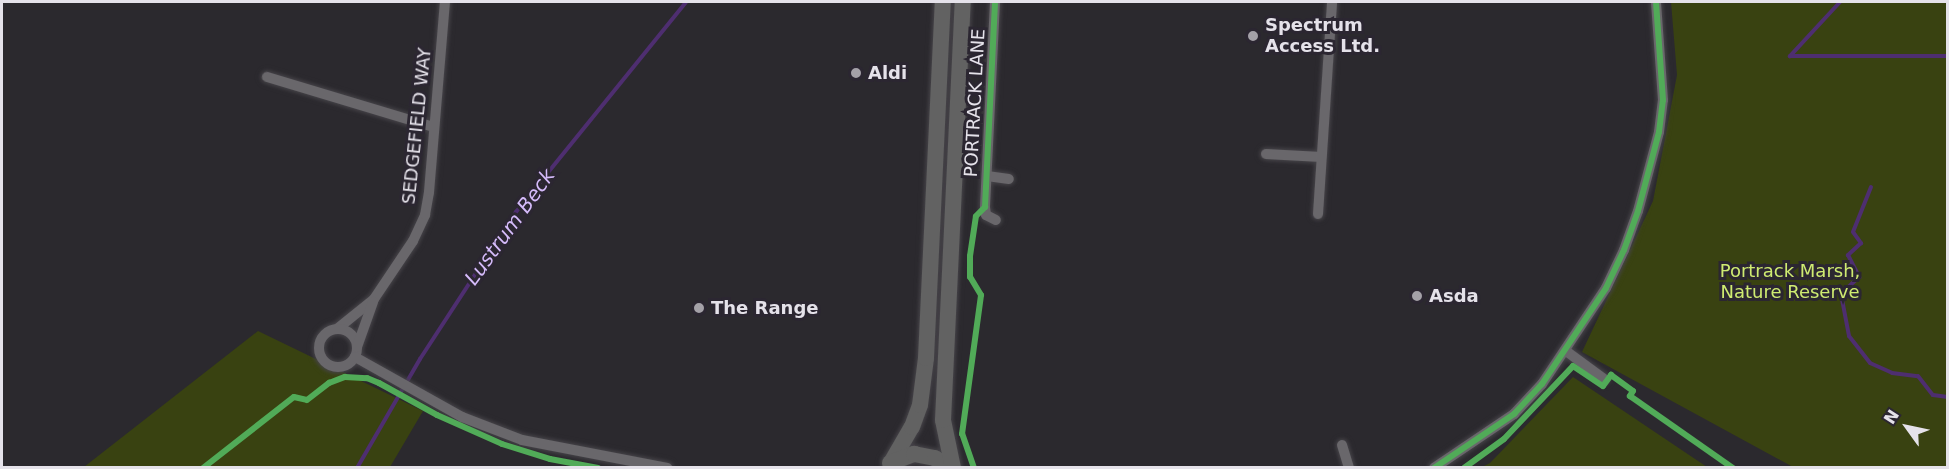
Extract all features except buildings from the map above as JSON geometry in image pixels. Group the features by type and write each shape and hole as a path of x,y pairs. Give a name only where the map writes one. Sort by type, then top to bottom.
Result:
{"main road":[{"name":"PORTRACK LANE","path":"886,466 912,428 920,405 926,358 943,2"},
{"name":"PORTRACK LANE","path":"951,468 943,420 963,2"},
{"name":"PORTRACK LANE","path":"886,466 914,454 935,458 951,468"}],"street":[{"name":"SEDGEFIELD WAY","path":"337,329 374,299 413,241 425,214 429,192 445,2"},
{"name":"PORTRACK LANE","path":"995,2 986,215 996,220"},
{"path":"1318,214 1332,2"},
{"path":"1434,468 1514,414 1542,384 1606,288 1624,250 1638,211 1659,132 1664,100 1656,2"},
{"path":"267,77 434,127"},
{"path":"1266,154 1321,157"},
{"name":"PORTRACK LANE","path":"987,176 1010,179"},
{"path":"374,299 356,352 348,364 335,367 321,356 322,339 337,329 348,332 356,352 384,375 462,417 522,440 667,468"},
{"path":"1566,351 1604,379"},
{"path":"1342,444 1349,468"}],"green space":[{"name":"Portrack Marsh, Nature Reserve","path":"1671,2 1947,2 1947,467 1793,467 1582,352 1653,201 1677,75"},
{"path":"258,331 423,411 390,467 84,467"},
{"path":"1573,377 1707,467 1482,467 1490,463"}],"waterway":[{"name":"Lustrum Beck","path":"357,468 420,359 516,212 686,2"},
{"path":"1840,2 1790,56 1948,56"},
{"path":"1871,187 1853,232 1861,243 1848,255 1859,277 1841,294 1849,336 1870,363 1892,373 1918,376 1933,395 1948,397"}],"cycle path":[{"path":"974,468 962,434 981,295 970,277 970,256 976,216 985,207 995,2"},
{"path":"1434,468 1514,414 1542,384 1606,288 1624,250 1638,211 1659,132 1663,100 1656,2"},
{"path":"1464,468 1504,439 1573,366 1603,386 1611,375 1633,391 1630,396 1733,468"},
{"path":"203,468 294,397 307,400 329,383 345,377 367,378 379,383 437,415 502,444 550,459 598,468"}],"place":[{"name":"Spectrum Access Ltd.","path":"1253,36"},
{"name":"Aldi","path":"856,73"},
{"name":"Asda","path":"1417,296"},
{"name":"The Range","path":"699,308"}]}
